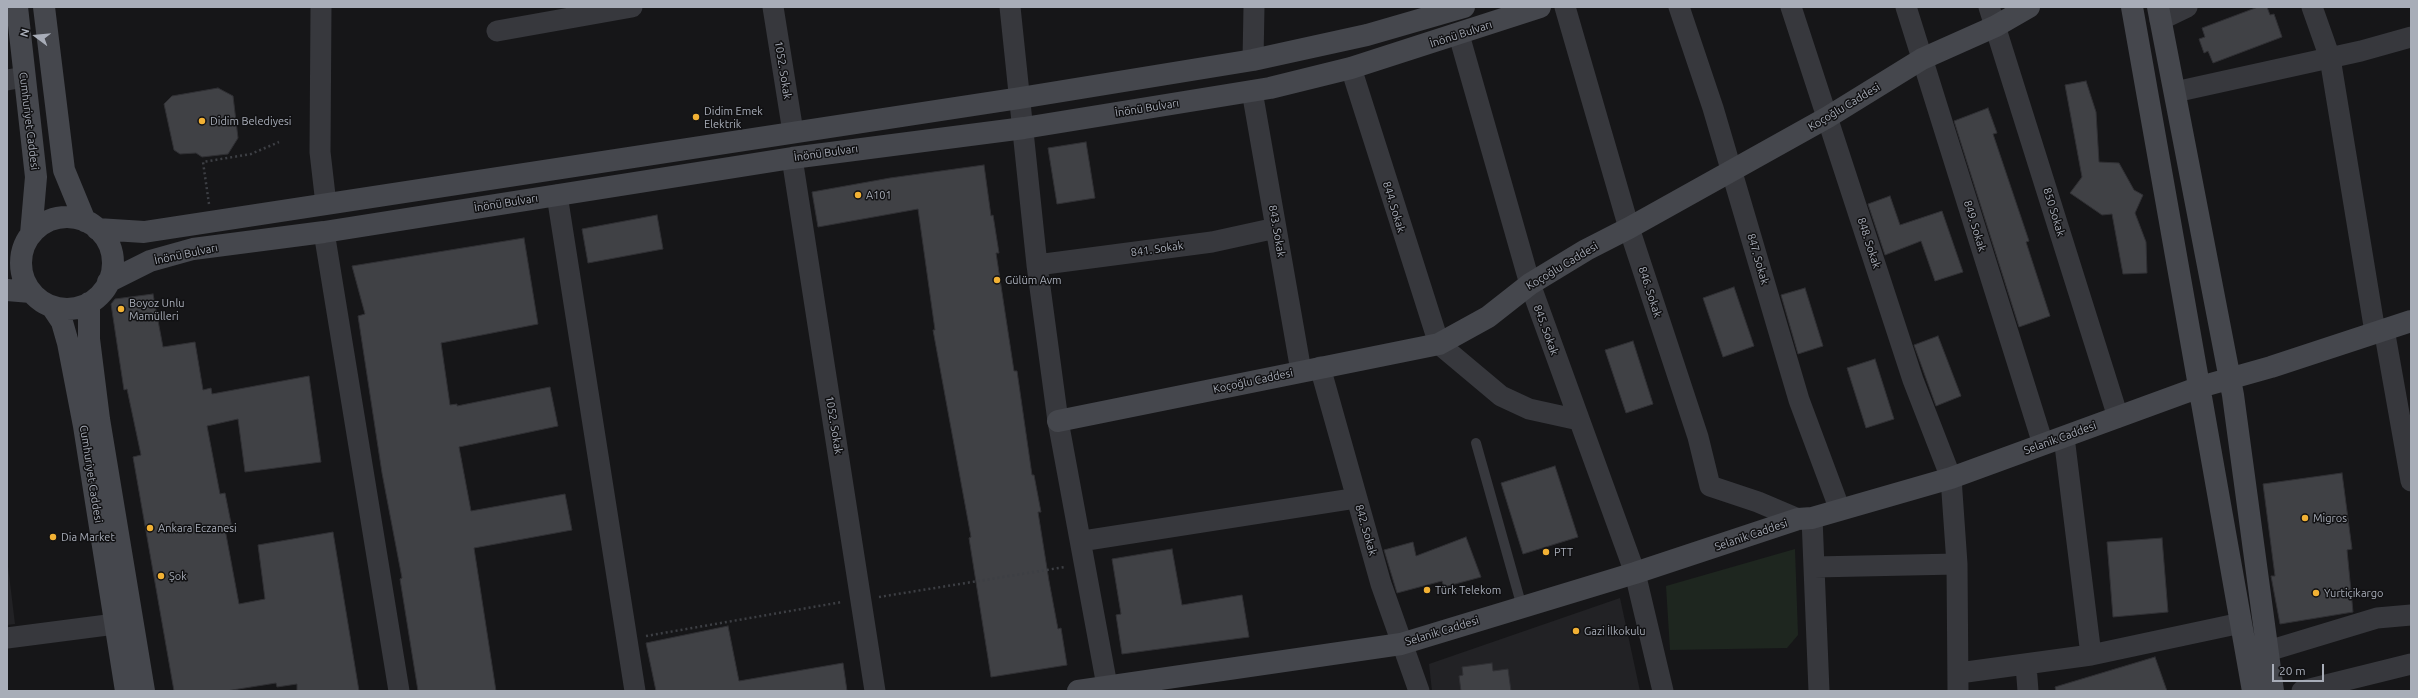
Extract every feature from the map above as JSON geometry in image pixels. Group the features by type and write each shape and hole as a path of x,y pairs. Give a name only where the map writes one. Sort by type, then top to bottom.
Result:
{"main road":[{"name":"Cumhuriyet Caddesi","path":"17,7 15,78 36,177 20,246"},
{"path":"44,7 64,170 91,225 110,248 112,260 108,282 100,294 89,303 78,308 65,309 52,307 40,301 30,292 23,279 21,264 20,246 42,224 56,218 70,217 91,225 144,232 211,220 326,204 1020,98 1253,60 1367,35 1463,7"},
{"name":"İnönü Bulvarı","path":"108,282 150,261 193,250 324,232 792,158 1024,128 1252,91 1351,68 1459,35 1540,7"},
{"name":"Koçoğlu Caddesi","path":"1058,421 1439,344 1488,317 1530,284 1586,250 1630,228 1828,118 1922,58 1993,16 2029,7"},
{"path":"2132,7 2253,691"},
{"path":"2159,13 2229,378 2273,691"},
{"path":"7,290 30,292"},
{"name":"Cumhuriyet Caddesi","path":"89,303 89,339 99,419 144,691"},
{"name":"Cumhuriyet Caddesi","path":"52,307 62,322 84,426 126,691"},
{"name":"Selanik Caddesi","path":"1078,691 1107,689 1401,644 1635,573 1805,518 1840,510 1951,478 2200,387 2271,367 2411,321"}],"street":[{"path":"321,7 320,152 326,204"},
{"path":"497,31 580,12 632,7"},
{"name":"1052. Sokak","path":"773,7 793,132"},
{"path":"1010,7 1016,75 1024,128 1037,265 1058,421 1082,541 1107,689"},
{"path":"1253,60 1254,7"},
{"name":"846. Sokak","path":"1565,7 1630,228 1698,438 1710,486 1805,518"},
{"name":"847. Sokak","path":"1679,7 1732,172 1800,400 1840,510"},
{"name":"848. Sokak","path":"1791,7 1914,380 1951,478 1957,564 1958,682"},
{"name":"849. Sokak","path":"1906,7 2043,444"},
{"path":"2159,13 2187,7"},
{"path":"2312,7 2330,58 2379,331 2411,481"},
{"name":"850 Sokak","path":"1993,16 2118,417"},
{"name":"845. Sokak","path":"1459,35 1530,284 1635,573 1663,691"},
{"path":"2175,92 2330,58 2411,37"},
{"name":"844. Sokak","path":"1351,68 1439,344"},
{"name":"843. Sokak","path":"1252,91 1276,228 1310,369"},
{"name":"1052. Sokak","path":"792,158 875,691"},
{"path":"557,195 635,691"},
{"name":"841. Sokak","path":"1037,265 1212,242 1276,228"},
{"path":"324,232 399,691"},
{"path":"1439,344 1501,396 1529,409 1579,420"},
{"name":"842. Sokak","path":"1310,369 1357,498 1381,584 1401,644 1419,691"},
{"path":"2064,436 2091,655"},
{"path":"1082,541 1357,498"},
{"path":"1805,518 1814,567 1819,691"},
{"path":"1814,567 1957,564"},
{"path":"2268,651 2377,618 2411,615"},
{"path":"1958,682 2026,665 2091,655 2241,623"},
{"path":"7,638 115,624"},
{"path":"2302,691 2411,664"},
{"path":"2026,665 2028,691"}],"lane":[{"path":"1476,443 1522,607"}],"path":[{"path":"211,220 203,162 251,154 279,142"},
{"path":"960,584 1086,564"},
{"path":"626,640 740,619"}],"shaded area":[{"path":"1795,549 1798,635 1787,648 1670,650 1666,586"},
{"path":"7,558 15,624 7,625"},
{"name":"Gazi İlkokulu","path":"1620,598 1640,691 1432,691 1429,664"}],"building":[{"path":"2258,7 2267,7 2270,15 2274,14 2282,37 2213,63 2208,51 2204,53 2199,39 2205,37 2202,28"},
{"path":"2086,81 2096,112 2099,162 2119,163 2134,190 2143,195 2135,213 2146,242 2147,273 2123,274 2112,214 2102,215 2070,193 2082,177 2065,85"},
{"name":"Didim Belediyesi","path":"218,88 233,96 238,138 228,154 202,157 196,153 180,154 174,150 164,104 172,96"},
{"path":"1988,108 1997,133 1993,134 2029,241 2026,242 2050,316 2019,327 1954,121"},
{"path":"1086,142 1095,198 1057,204 1048,148"},
{"path":"984,165 991,216 993,215 999,253 996,253 1014,371 1017,371 1032,475 1034,475 1041,512 1038,512 1049,581 1058,629 1061,628 1067,665 991,677 969,538 971,537 933,330 935,330 918,209 818,227 812,192 890,178"},
{"path":"1890,196 1900,225 1942,211 1963,272 1935,281 1921,241 1885,255 1868,204"},
{"path":"657,215 663,249 588,263 582,229"},
{"path":"524,238 538,324 441,343 450,405 457,404 457,406 550,387 558,426 459,447 471,511 565,494 572,530 474,548 496,691 418,691 400,579 402,578 382,473 358,316 365,314 352,266"},
{"path":"1734,287 1754,346 1723,357 1703,298"},
{"path":"1805,288 1823,346 1798,354 1781,295"},
{"path":"153,294 163,347 195,342 203,390 211,388 212,394 309,376 321,462 245,472 238,419 207,426 220,494 225,493 232,528 225,529 239,604 265,599 258,545 333,532 359,691 297,691 297,684 277,687 276,683 226,691 174,691 133,457 141,455 127,389 124,390 111,304 115,299"},
{"path":"1938,336 1961,396 1936,406 1914,345"},
{"path":"1633,341 1653,404 1626,413 1605,350"},
{"path":"1875,359 1894,419 1866,428 1847,368"},
{"path":"1555,466 1578,537 1523,554 1501,483"},
{"path":"2342,473 2352,549 2347,550 2353,612 2280,624 2271,576 2275,576 2263,484"},
{"path":"1466,537 1481,577 1444,587 1442,581 1397,593 1384,550 1413,542 1416,556"},
{"path":"2162,538 2168,612 2113,617 2107,542"},
{"path":"1172,549 1182,605 1242,595 1249,637 1122,654 1116,615 1121,614 1112,559"},
{"path":"728,626 739,681 843,663 847,691 656,691 646,643"},
{"path":"2155,657 2167,691 2056,691 2055,687"},
{"path":"1492,663 1493,671 1508,669 1511,691 1461,691 1459,676 1463,675 1462,667"}],"place":[{"name":"Didim Emek Elektrik","path":"696,117"},
{"name":"Didim Belediyesi","path":"202,121"},
{"name":"A101","path":"858,195"},
{"name":"Gülüm Avm","path":"997,280"},
{"name":"Boyoz Unlu Mamülleri","path":"121,309"},
{"name":"Migros","path":"2305,518"},
{"name":"Ankara Eczanesi","path":"150,528"},
{"name":"Dia Market","path":"53,537"},
{"name":"PTT","path":"1546,552"},
{"name":"Şok","path":"161,576"},
{"name":"Türk Telekom","path":"1427,590"},
{"name":"Yurtiçikargo","path":"2316,593"},
{"name":"Gazi İlkokulu","path":"1576,631"}]}
